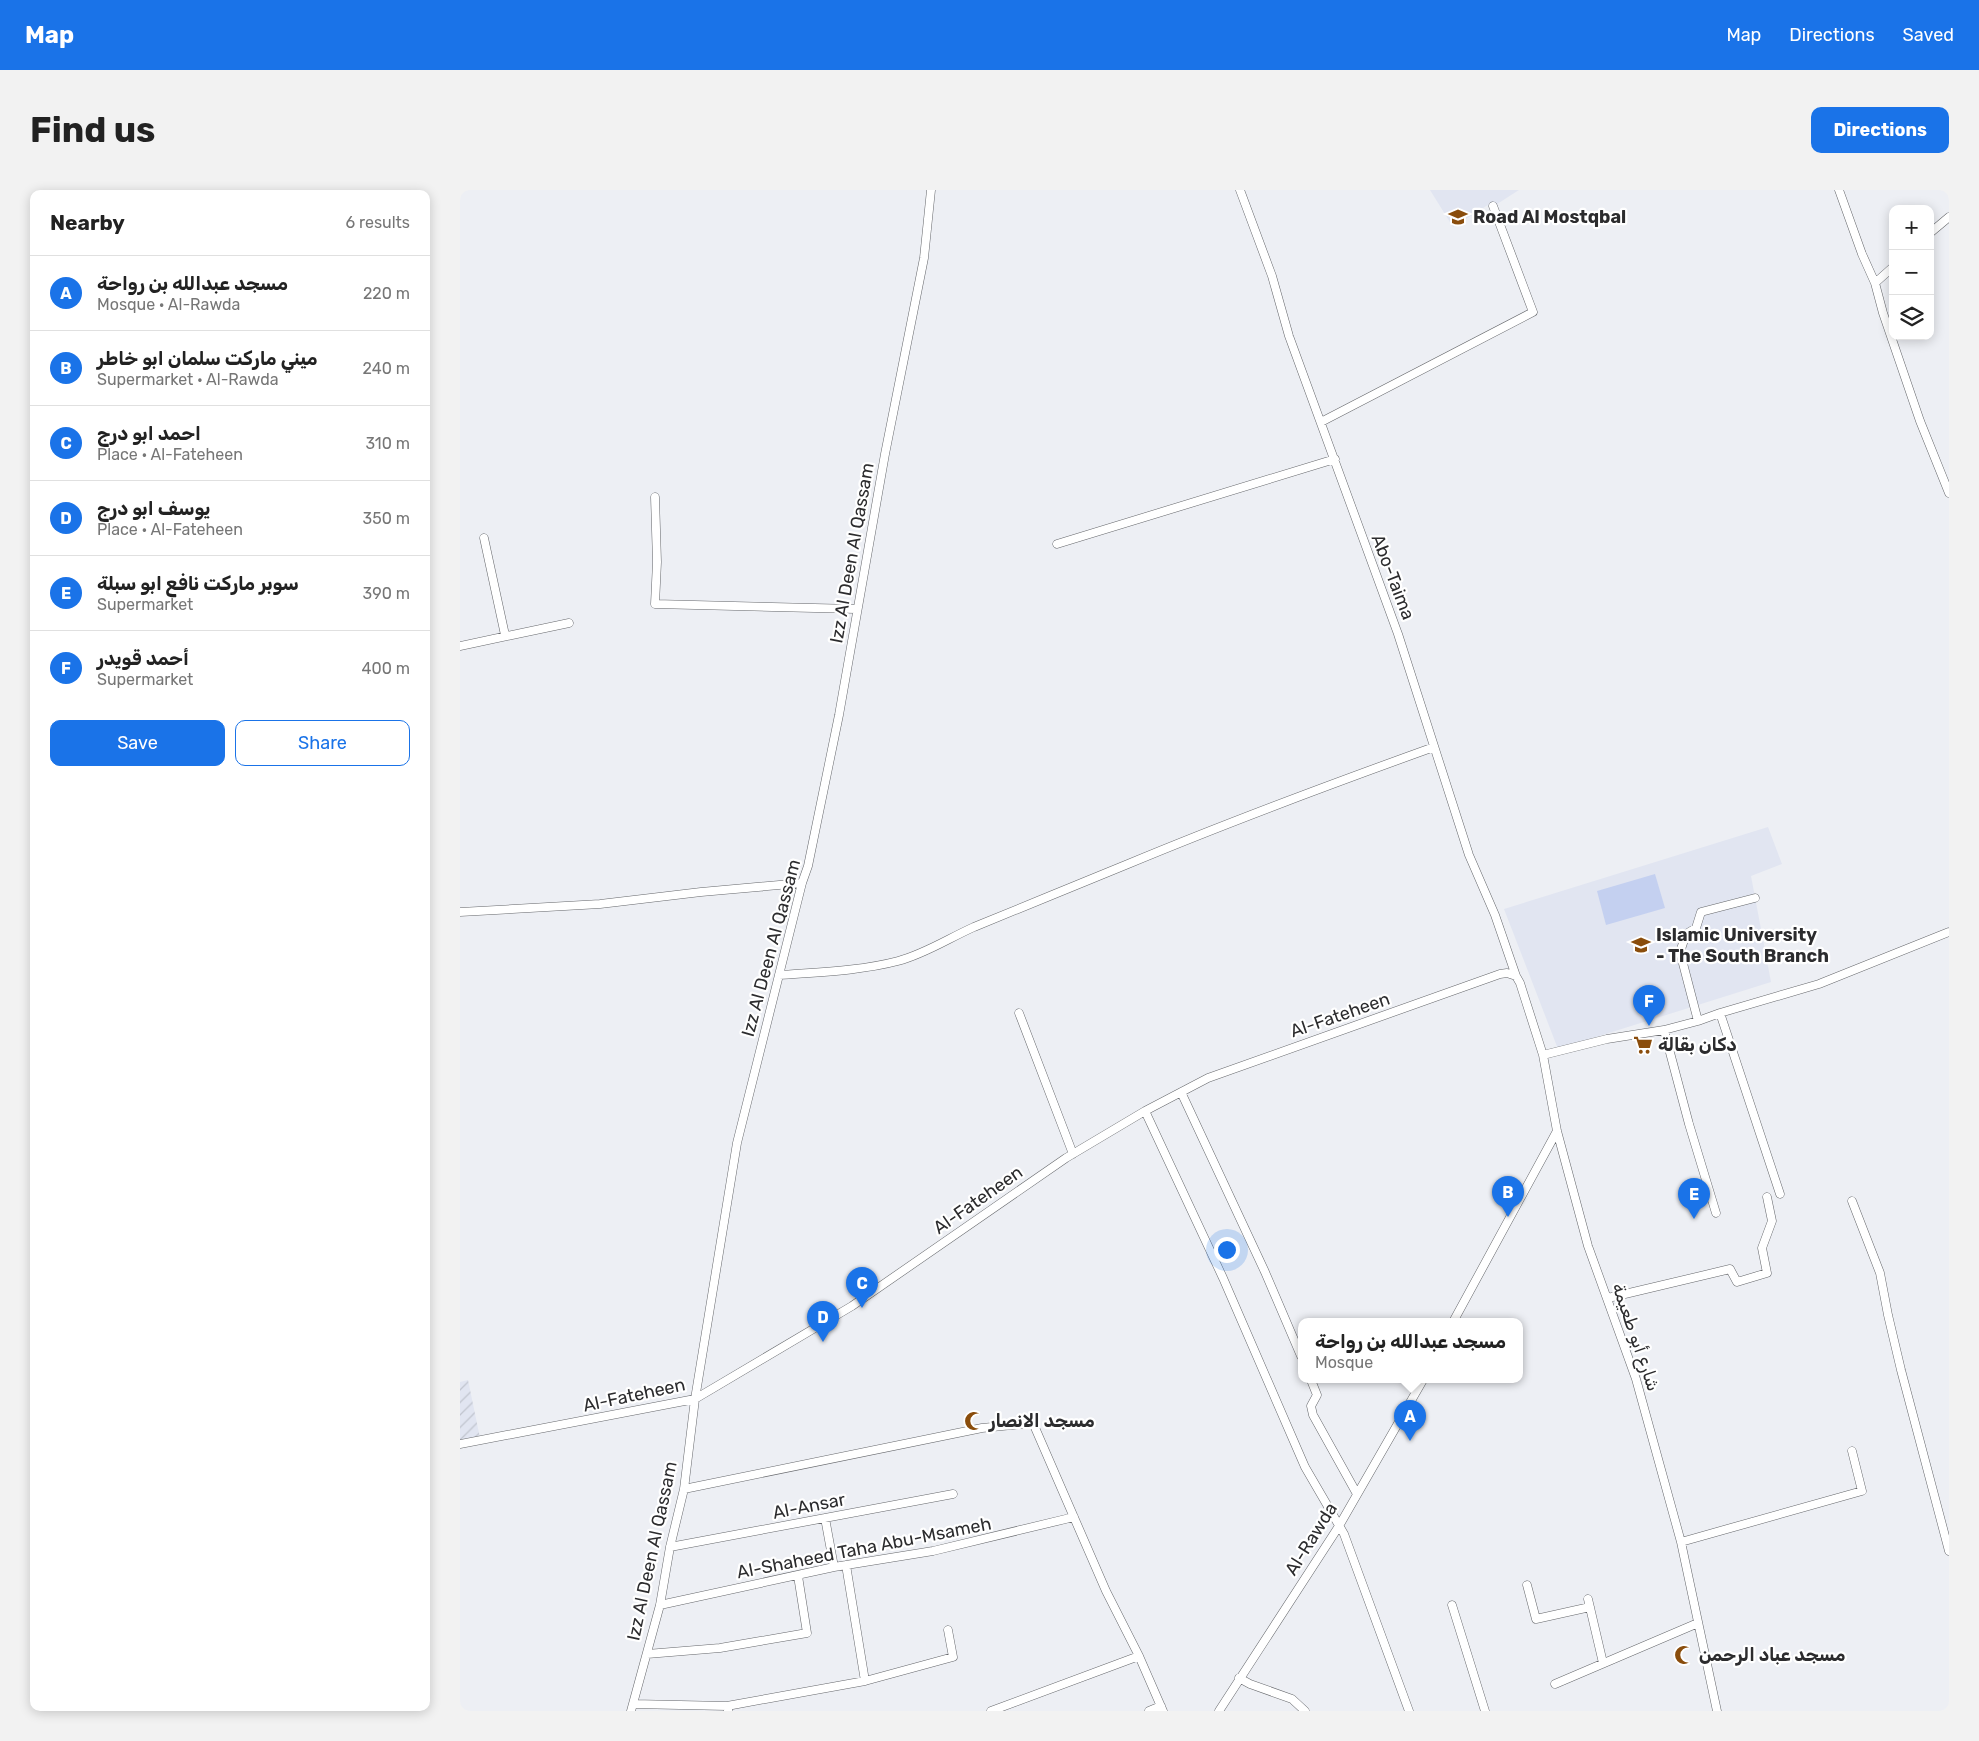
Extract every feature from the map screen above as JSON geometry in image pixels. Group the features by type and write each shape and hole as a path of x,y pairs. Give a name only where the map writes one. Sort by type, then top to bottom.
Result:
{"street":[{"name":"Izz Al Deen Al Qassam","path":"632,1707 660,1605 670,1547 684,1489 695,1399 737,1143 808,866 837,725 856,609 924,258 931,190"},
{"name":"Abo-Taima","path":"1240,190 1272,276 1289,336 1398,634 1469,855 1494,915 1516,976"},
{"path":"1839,190 1862,254 1875,283 1883,313 1920,420 1949,493"},
{"path":"1321,422 1534,312 1493,206"},
{"path":"1934,230 1949,217"},
{"path":"1875,283 1889,271"},
{"path":"1058,544 1335,460"},
{"path":"655,497 658,562 655,604 856,609"},
{"path":"484,538 505,635"},
{"path":"460,646 569,623"},
{"path":"779,975 836,971 916,956 944,940 1142,858 1282,802 1434,747"},
{"path":"460,912 600,904 701,892 802,884"},
{"path":"1698,1021 1680,952 1686,934 1696,928 1701,912 1755,898"},
{"path":"1543,1055 1607,1039 1664,1030 1698,1021 1819,984 1949,932"},
{"name":"Al-Fateheen","path":"460,1444 695,1399 852,1306 1073,1154 1145,1111 1208,1078 1500,974 1507,973 1516,976"},
{"name":"شارع أبو طعيمة","path":"1516,976 1520,983 1543,1055 1557,1131 1588,1246 1636,1379 1681,1542 1717,1711"},
{"path":"1720,1013 1780,1194"},
{"path":"1019,1014 1073,1154"},
{"path":"1664,1030 1689,1124 1716,1213"},
{"path":"1181,1092 1265,1272 1298,1349"},
{"path":"1145,1111 1223,1278 1305,1467 1344,1534 1409,1711"},
{"path":"1455,1318 1557,1131"},
{"path":"1608,1298 1730,1270 1737,1282 1767,1273 1762,1248 1772,1221 1767,1198"},
{"path":"1852,1201 1880,1273 1901,1370 1949,1551"},
{"path":"1313,1383 1317,1395 1311,1406 1313,1415 1357,1494"},
{"name":"Al-Rawda","path":"1219,1711 1339,1526 1421,1383"},
{"path":"684,1489 982,1428 1033,1423 1106,1591 1162,1709 1149,1711"},
{"path":"1681,1542 1862,1491 1852,1451"},
{"name":"Al-Ansar","path":"670,1547 953,1494"},
{"name":"Al-Shaheed Taha Abu-Msameh","path":"660,1605 834,1567 933,1551 1074,1517"},
{"path":"825,1518 834,1567"},
{"path":"846,1565 865,1681"},
{"path":"647,1654 720,1648 807,1633 798,1576"},
{"path":"1527,1585 1536,1619 1590,1607"},
{"path":"1588,1599 1603,1663"},
{"path":"1452,1605 1486,1711"},
{"path":"1555,1684 1698,1623"},
{"path":"632,1707 728,1709 865,1681 953,1657 948,1630"},
{"path":"991,1711 1138,1656"},
{"path":"1239,1678 1250,1684 1292,1699 1305,1711"}],"shaded area":[{"name":"Road Al Mostqbal","path":"1430,190 1519,190 1494,206 1491,203 1453,227"},
{"name":"Islamic University - The South Branch","path":"1768,827 1782,864 1751,876 1771,982 1558,1049 1504,909"},
{"path":"1655,874 1665,908 1606,925 1597,891"},
{"path":"468,1380 480,1438 460,1442 460,1382"}],"place":[{"name":"Road Al Mostqbal","path":"1458,217"},
{"name":"Islamic University - The South Branch","path":"1641,945"},
{"name":"أحمد قويدر","path":"1649,1026"},
{"name":"دكان بقالة","path":"1643,1045"},
{"name":"ميني ماركت سلمان ابو خاطر","path":"1508,1217"},
{"name":"سوبر ماركت نافع ابو سبلة","path":"1694,1219"},
{"name":"احمد ابو درج","path":"862,1308"},
{"name":"يوسف ابو درج","path":"823,1342"},
{"name":"مسجد الانصار","path":"974,1421"},
{"name":"مسجد عبدالله بن رواحة","path":"1410,1441"},
{"name":"مسجد عباد الرحمن","path":"1684,1655"}]}
